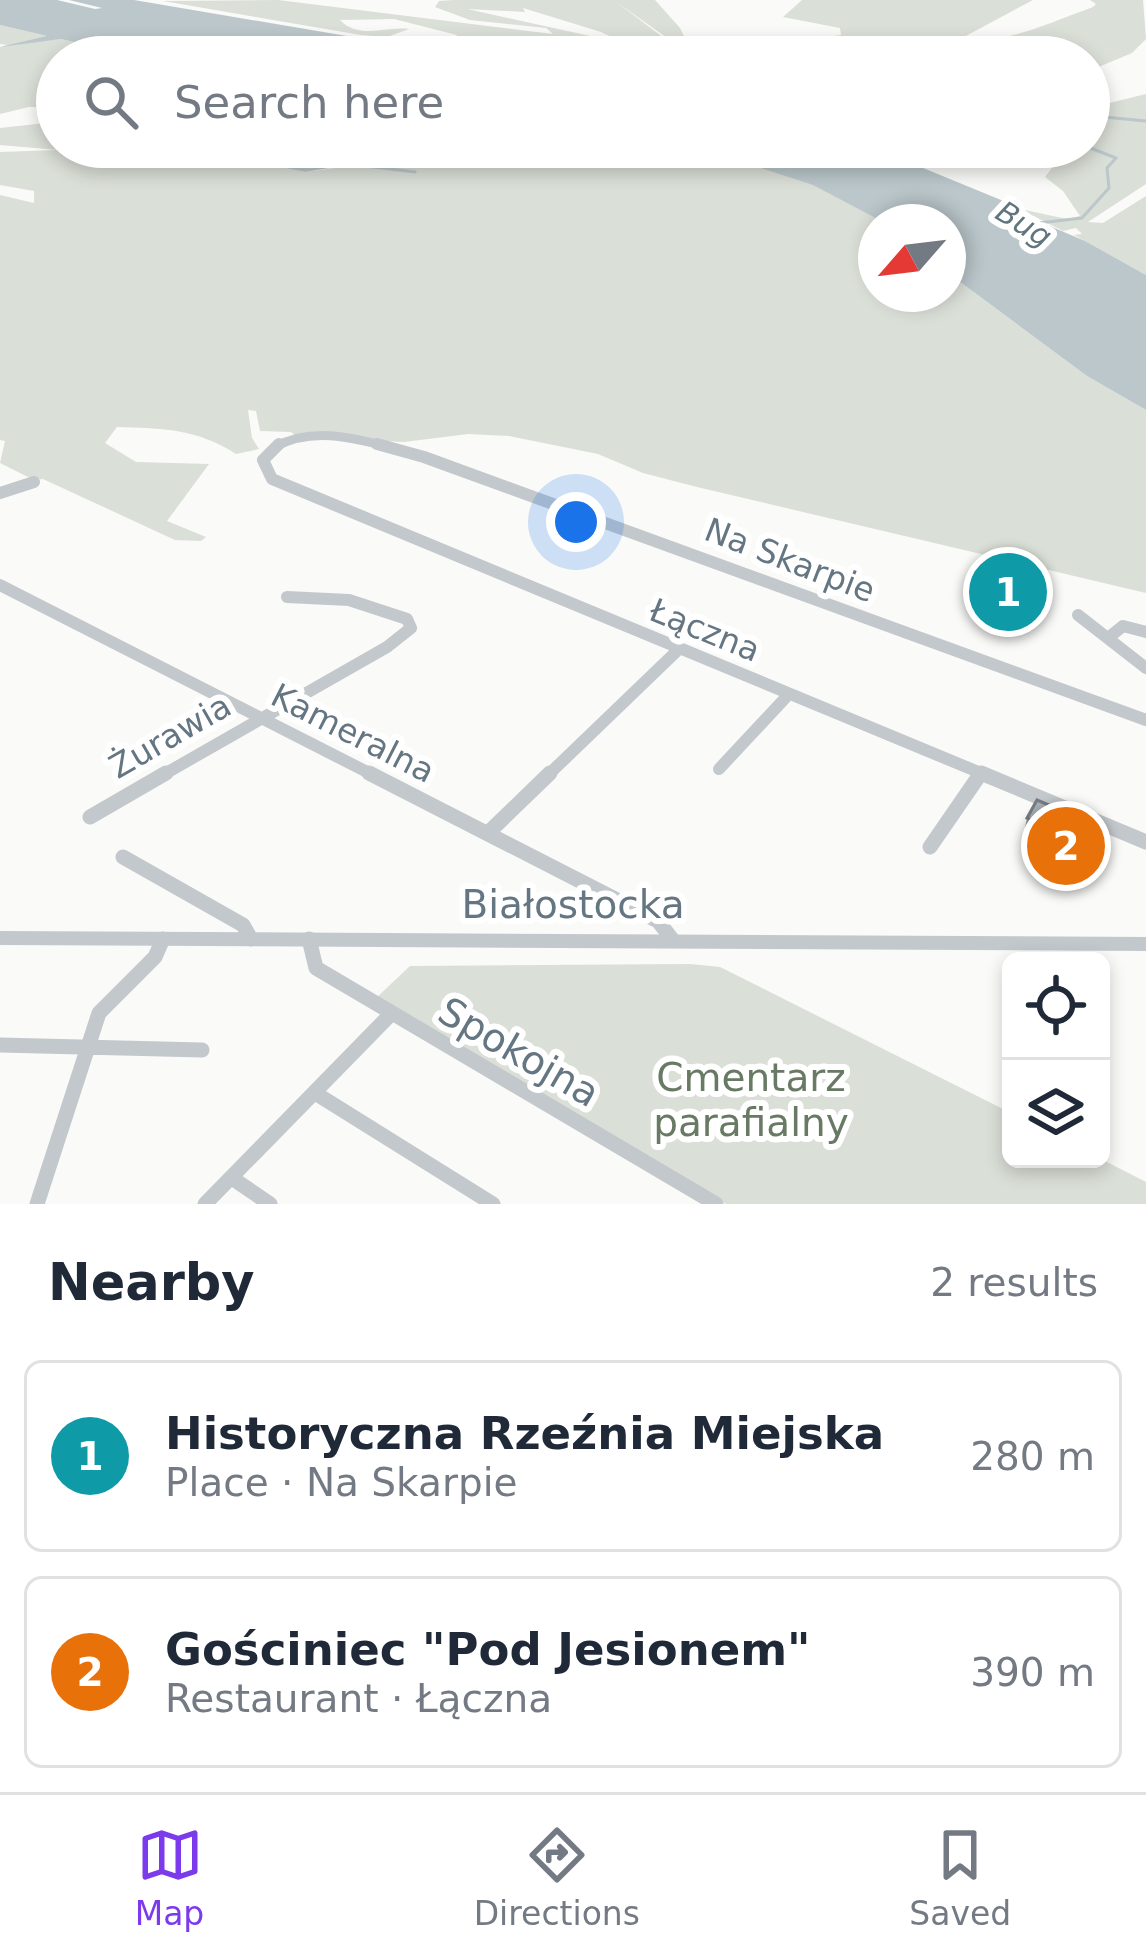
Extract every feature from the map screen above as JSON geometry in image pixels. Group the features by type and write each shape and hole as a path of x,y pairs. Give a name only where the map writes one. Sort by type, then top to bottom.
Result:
{"street":[{"name":"Na Skarpie","path":"268,452 286,440 319,436 415,455 506,484 558,510 744,571 1146,720"},
{"name":"Łączna","path":"268,452 263,460 272,479 1146,842"},
{"path":"0,493 34,482"},
{"name":"Kameralna","path":"0,585 658,921 672,939"},
{"name":"Żurawia","path":"90,818 387,647 411,628 407,619 366,601 336,595 287,597"},
{"path":"1078,615 1146,668"},
{"path":"1108,638 1123,626 1146,632"},
{"path":"488,833 680,649"},
{"path":"719,769 789,694"},
{"path":"930,847 981,773"},
{"path":"122,856 243,925 250,938"},
{"name":"Białostocka","path":"0,938 1146,944"},
{"path":"37,1204 98,1013 155,957 163,939"},
{"name":"Spokojna","path":"308,939 316,968 716,1204"},
{"path":"205,1204 389,1015"},
{"path":"0,1045 202,1050"},
{"path":"315,1093 493,1204"},
{"path":"232,1178 270,1204"}],"green space":[{"path":"278,0 553,34 546,28 470,20 435,7 439,1 454,0 655,0 684,36 664,36 615,1 661,36 610,36 523,8 525,12 467,9 590,36 456,36 394,19 340,20 364,31 409,29 374,36 163,1"},
{"path":"802,0 1033,0 966,36 834,36 841,35 840,28 783,17"},
{"path":"1090,0 1143,0 1146,39 1132,53 1110,62 1110,36 1007,36 1093,7 1096,4"},
{"path":"0,25 47,36 20,43 36,41 36,107 0,114 0,47 8,45 0,44"},
{"path":"1146,94 1146,184 1088,222 1103,223 1146,196 1146,275 1074,235 1082,234 1076,228 1063,231 1020,209 1067,219 1080,216 1063,191 1045,177 1052,168 1110,168 1110,103"},
{"path":"36,124 36,148 0,145 0,128"},
{"path":"36,151 36,168 285,168 305,172 335,168 761,168 814,185 858,209 858,312 966,312 966,286 1087,376 1146,410 1146,593 697,487 643,473 598,454 509,436 468,434 404,442 297,437 291,432 260,431 256,411 248,410 252,438 259,449 236,454 194,435 117,427 105,443 136,462 209,464 167,521 206,537 175,540 0,463 5,441 0,440 0,195 34,203 34,191 0,185 0,152"},
{"name":"Cmentarz parafialny","path":"410,966 720,967 1002,1108 1002,1168 1110,1168 1110,1164 1146,1182 1146,1204 726,1204 375,999"}],"water":[{"path":"0,0 57,0 95,9 102,8 69,0 134,0 347,36 47,36 0,25"},
{"name":"Bug","path":"761,168 923,168 1018,207 1031,218 1146,275 1146,410 1087,376 966,286 966,204 858,204 858,209 813,185"}],"building":[{"path":"995,575 1036,588 1032,595 990,583"},
{"path":"1037,800 1105,829 1102,834 1108,837 1095,857 1089,854 1085,860 1043,841 1047,836 1036,831 1034,821 1027,818"}],"waterway":[{"path":"1110,118 1146,121"},
{"path":"1110,156 1116,158 1110,165"},
{"path":"382,168 415,172"},
{"name":"Bug","path":"1039,223 1082,218 1109,188 1107,168"}],"place":[{"name":"Historyczna Rzeźnia Miejska","path":"1008,592"},
{"name":"Gościniec \"Pod Jesionem\"","path":"1066,846"}]}
